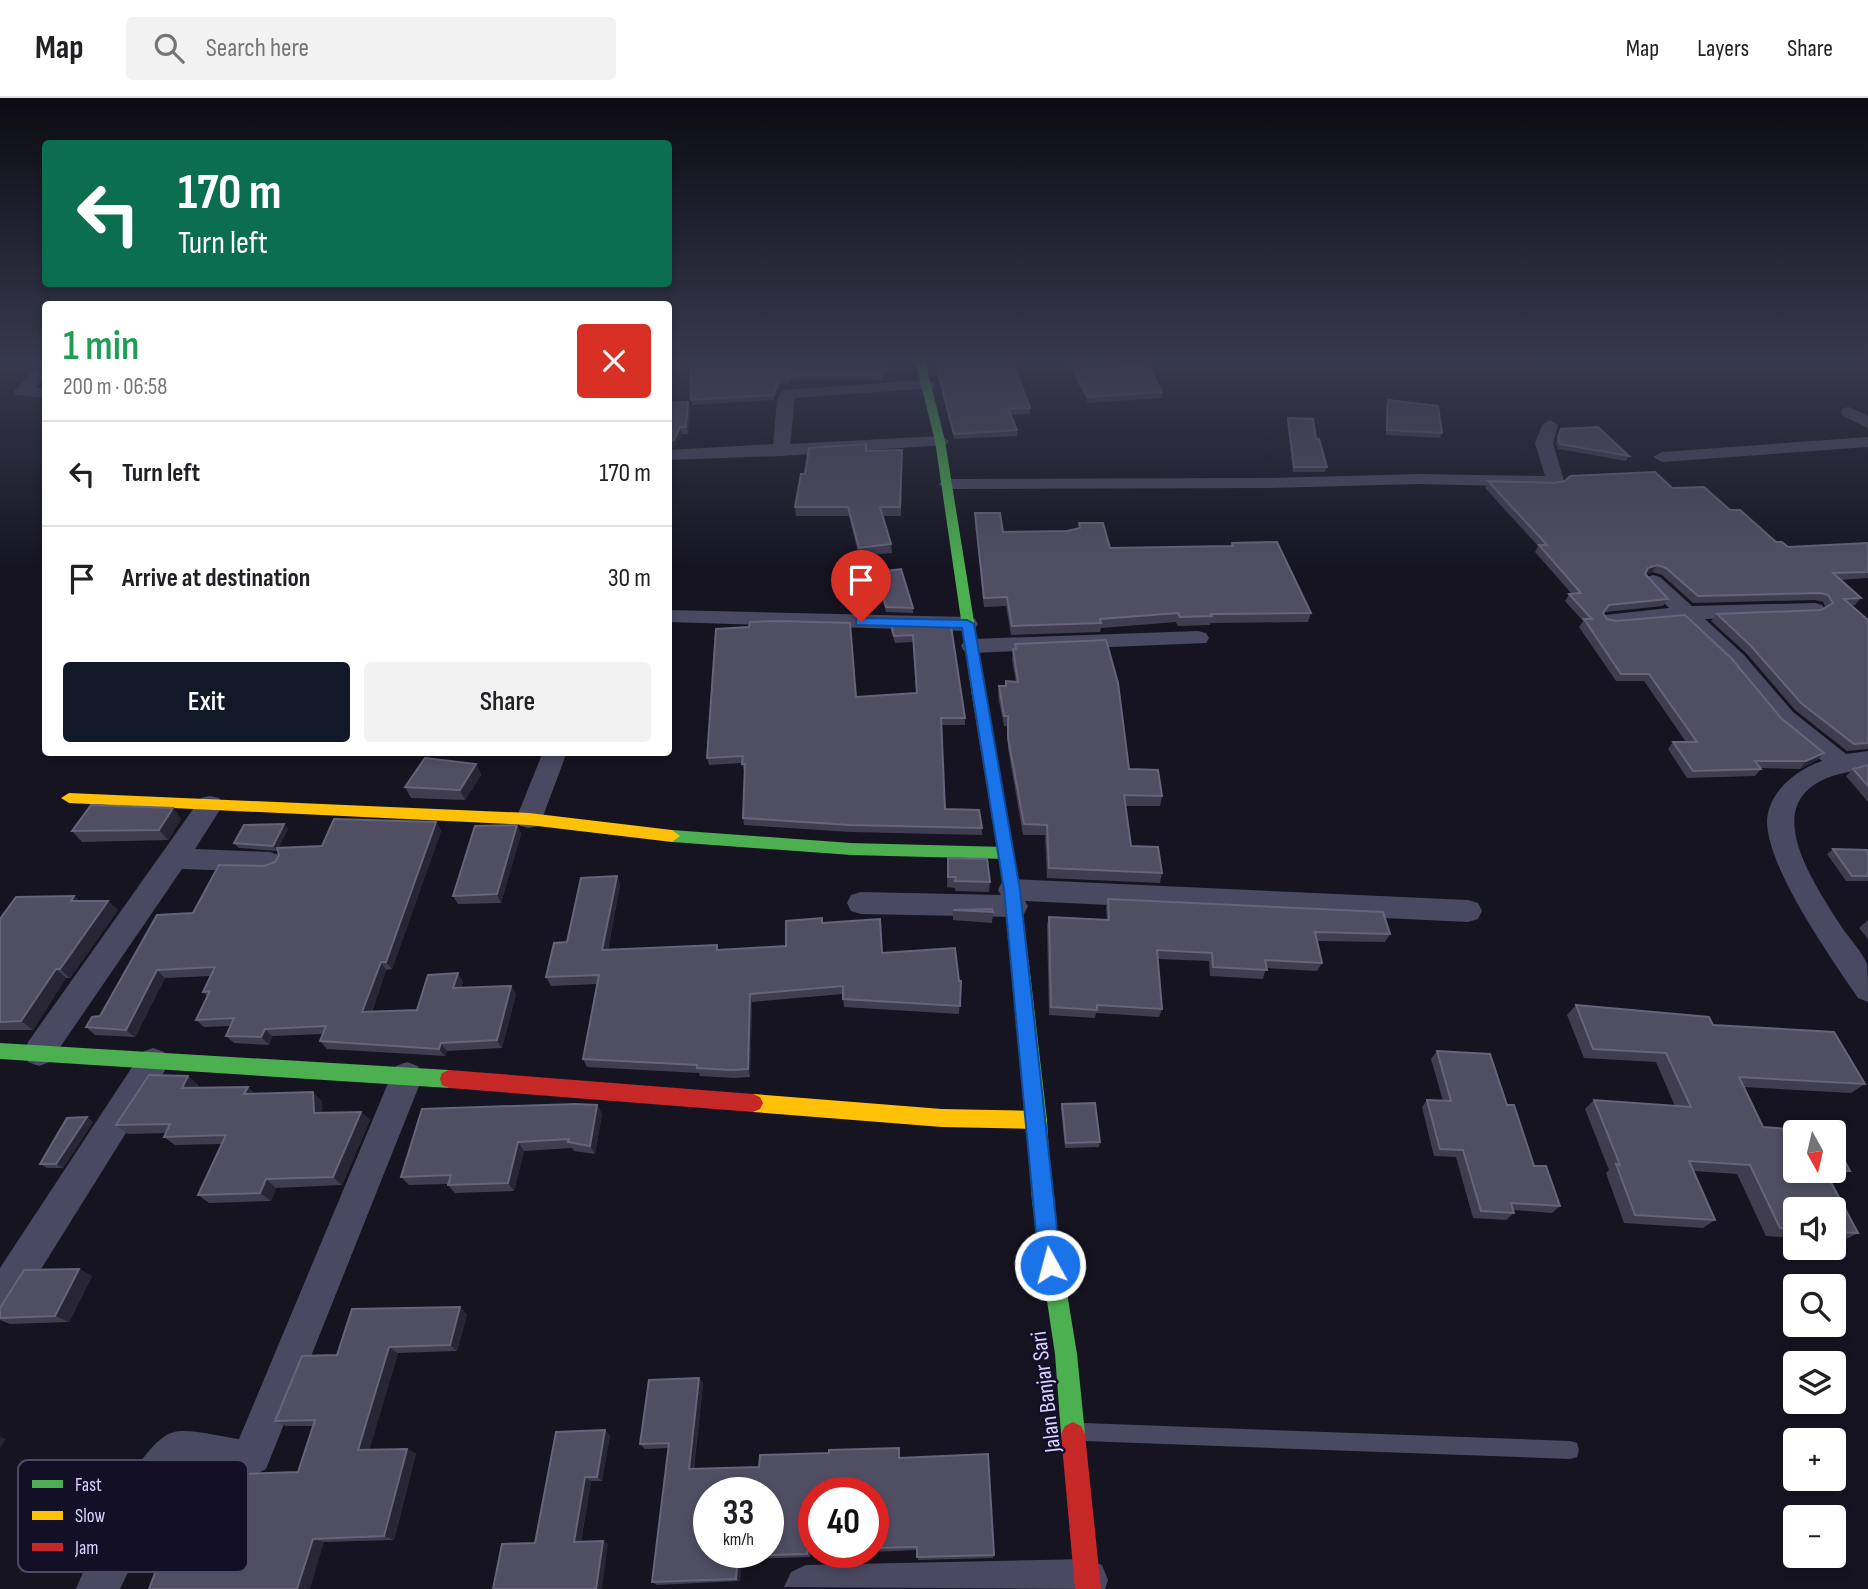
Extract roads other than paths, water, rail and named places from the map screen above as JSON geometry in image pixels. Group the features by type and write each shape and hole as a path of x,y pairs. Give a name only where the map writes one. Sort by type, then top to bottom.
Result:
{"street":[{"path":"781,451 783,430"},
{"name":"Jalan Banjar Sari","path":"937,430 1013,898 1037,1120 1042,1201 1066,1354 1088,1584"},
{"path":"947,484 1269,483 1419,479 1551,482 1555,481 1544,443 1548,430"},
{"path":"672,461 940,441"},
{"path":"1662,457 1868,442"},
{"path":"1653,581 1736,660 1785,718 1855,762"},
{"path":"1612,620 1685,613 1815,609"},
{"path":"672,616 967,624"},
{"path":"972,646 1198,638"},
{"path":"529,819 553,756"},
{"path":"1855,762 1799,781 1780,817 1782,837 1794,867 1856,957 1868,989"},
{"path":"69,798 529,819 680,837 851,849 1006,853"},
{"path":"39,1052 210,805"},
{"path":"175,859 270,862"},
{"path":"860,902 1013,898 1468,911"},
{"path":"0,1052 39,1052 153,1062 407,1076 942,1118 1037,1120"},
{"path":"0,1301 153,1062"},
{"path":"165,1460 169,1454 176,1451 245,1460 253,1455 407,1076"},
{"path":"98,1589 106,1572"},
{"path":"806,1587 1088,1584"}],"lane":[{"path":"1073,1432 1570,1450"}]}
